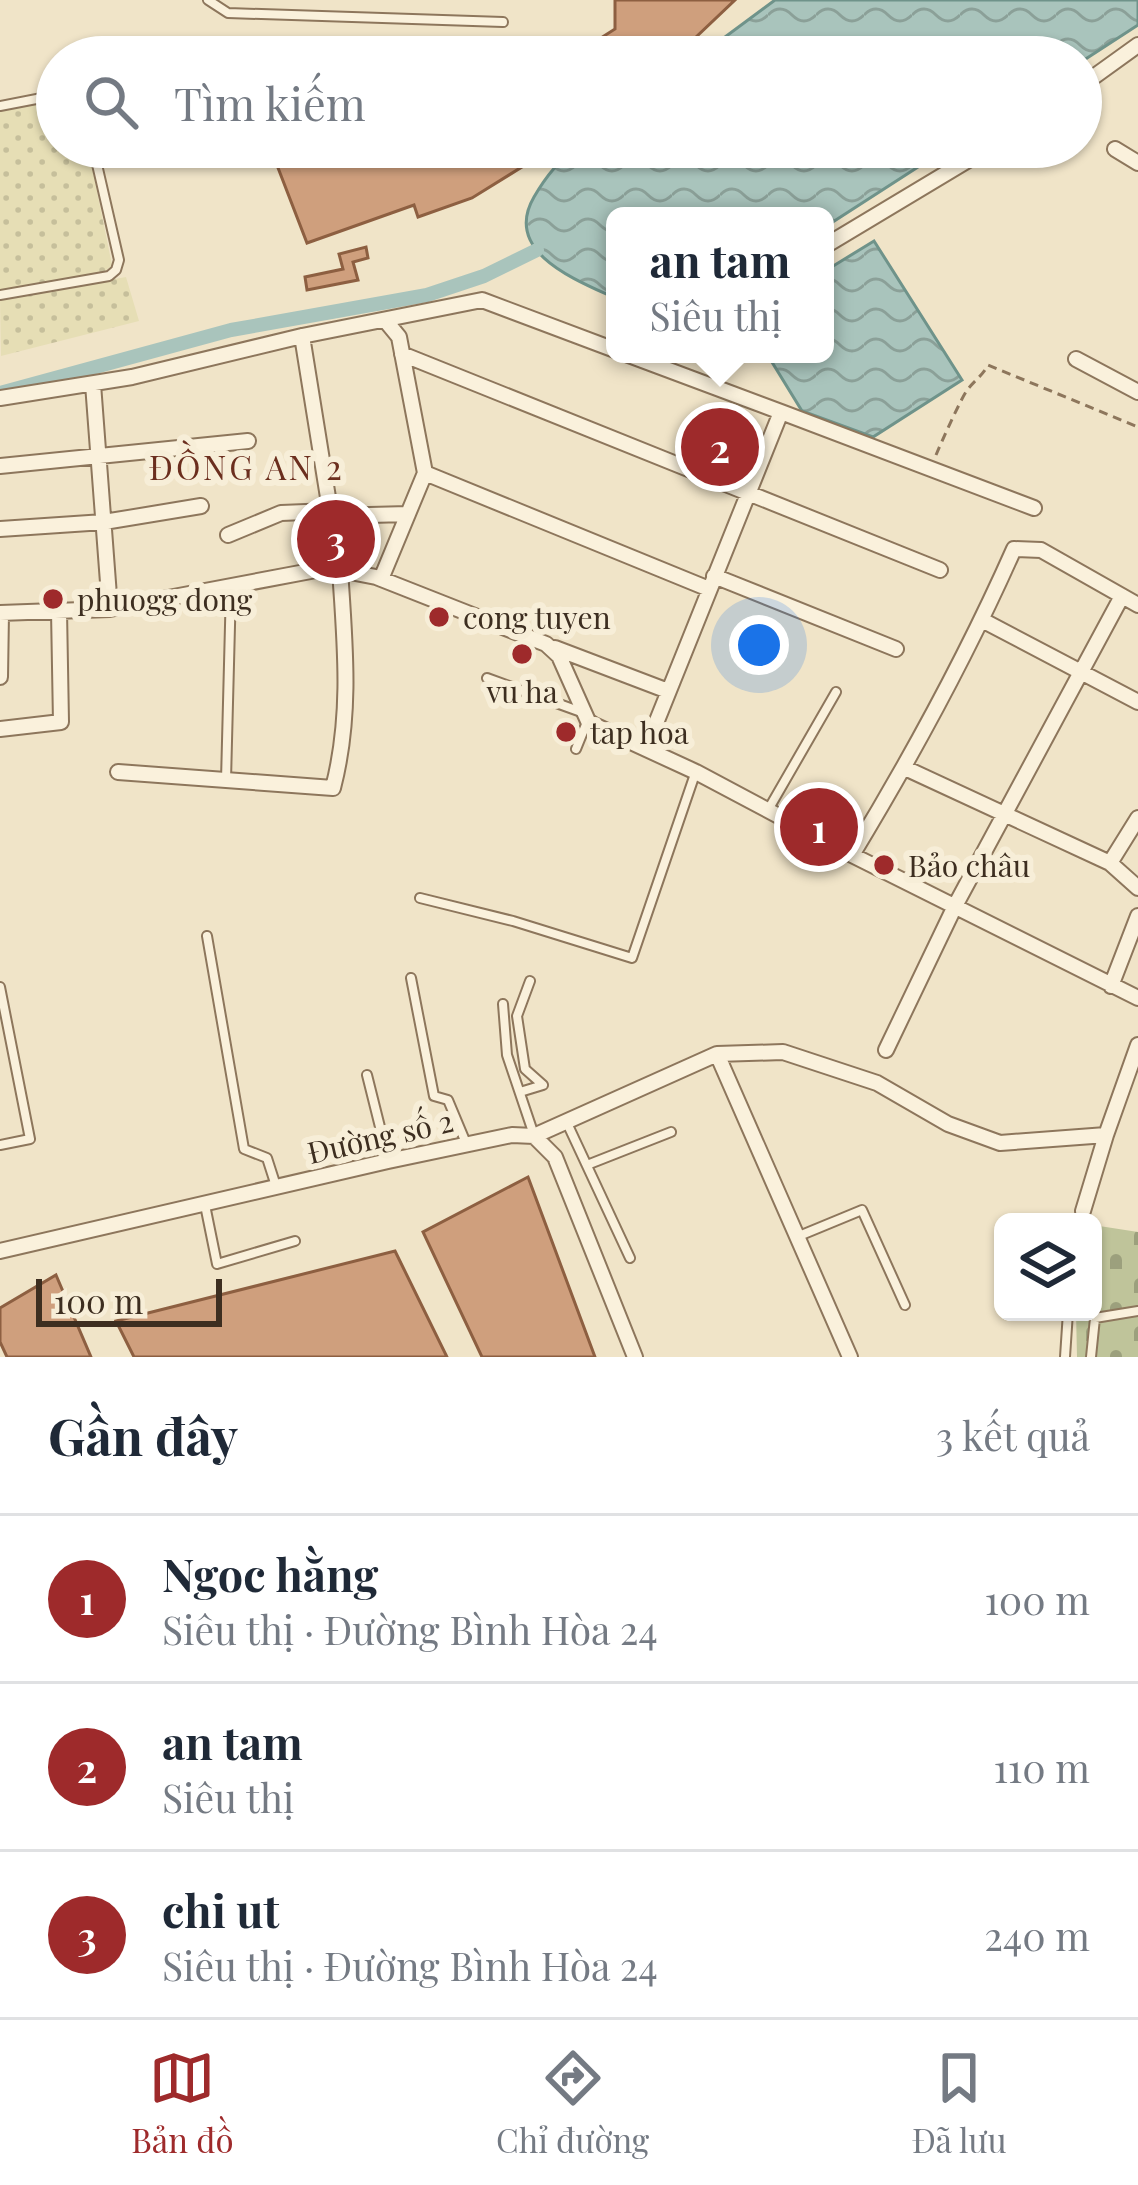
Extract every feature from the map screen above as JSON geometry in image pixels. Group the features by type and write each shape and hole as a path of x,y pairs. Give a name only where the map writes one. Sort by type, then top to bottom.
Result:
{"street":[{"path":"1102,71 1138,45"},
{"path":"1115,149 1138,163"},
{"path":"834,241 955,168"},
{"path":"0,398 93,384 482,300 606,347"},
{"path":"381,579 425,473 399,337 385,320"},
{"path":"302,336 331,516 408,514"},
{"path":"402,354 940,570"},
{"path":"1076,358 1138,392"},
{"path":"650,363 1034,508"},
{"path":"93,384 110,609"},
{"path":"646,748 781,412"},
{"path":"0,466 248,441"},
{"path":"425,473 896,649"},
{"path":"0,530 104,522 201,506"},
{"path":"228,535 281,513 331,511"},
{"path":"852,856 982,620 1013,549 1041,550 1138,604"},
{"path":"0,676 0,613 110,609 316,570 340,570 381,579 668,691"},
{"path":"118,772 333,788 343,749 347,688 340,570"},
{"path":"886,1050 955,906 1122,596"},
{"path":"0,729 61,722 59,611"},
{"path":"982,620 1138,701"},
{"path":"546,644 559,656 587,717 1138,998"},
{"path":"904,768 1110,863 1138,888"},
{"path":"1110,863 1138,818"},
{"path":"1111,986 1138,916"},
{"path":"1083,1213 1138,1046"},
{"path":"850,1357 717,1054 783,1052 877,1083 948,1124 1000,1143 1106,1135"},
{"name":"Đường số 2","path":"0,1251 466,1144 534,1136 717,1054"},
{"path":"534,1136 555,1157 635,1357"}],"lane":[{"path":"208,0 228,13 503,22"},
{"path":"0,106 36,99"},
{"path":"0,295 110,276 116,270 119,260 98,168"},
{"path":"226,780 231,586"},
{"path":"487,678 587,717 576,749"},
{"path":"767,810 836,692"},
{"path":"420,898 633,958 696,772"},
{"path":"207,936 244,1149 267,1158 277,1188"},
{"path":"411,978 434,1096 448,1100 466,1144"},
{"path":"520,1092 543,1085 525,1069 518,1016 530,981"},
{"path":"0,987 30,1139 0,1145"},
{"path":"503,1004 507,1055 534,1136"},
{"path":"367,1075 388,1161"},
{"path":"566,1123 630,1258"},
{"path":"587,1166 671,1132"},
{"path":"205,1205 217,1264 295,1241"},
{"path":"797,1237 862,1210 905,1304"},
{"path":"1090,1357 1095,1318 1138,1311"},
{"path":"1065,1357 1067,1321"}],"path":[{"path":"930,468 960,410 964,392 980,380 988,365 1138,427"}],"shaded area":[{"path":"36,103 36,168 92,168 112,265 103,273 0,290 0,110"},
{"path":"126,277 139,321 1,356 0,299"}],"green space":[{"path":"1102,1226 1138,1232 1138,1357 1077,1357 1076,1321 1102,1321"}],"water":[{"path":"775,0 1138,0 1138,25 1102,48 1102,36 726,36"},
{"path":"916,168 834,221 834,207 606,207 606,294 548,261 528,233 527,216 534,197 553,170"},
{"path":"874,241 962,380 873,437 802,411 773,363 834,363 834,265"}],"building":[{"path":"615,0 735,0 697,36 604,36 615,29"},
{"path":"278,168 520,168 472,198 418,217 414,205 307,243"},
{"path":"366,247 368,258 353,262 358,280 307,290 305,277 343,269 339,254"},
{"path":"528,1177 595,1357 482,1357 423,1232"},
{"path":"395,1251 447,1357 134,1357 116,1321"},
{"path":"56,1275 91,1357 7,1357 0,1342 0,1308"}],"waterway":[{"path":"0,393 231,330 427,295 484,276 537,250"}],"place":[{"name":"an tam","path":"720,447"},
{"name":"chi ut","path":"336,539"},
{"name":"phuogg dong","path":"53,599"},
{"name":"cong tuyen","path":"439,617"},
{"name":"vu ha","path":"522,654"},
{"name":"tap hoa","path":"566,732"},
{"name":"Ngoc hằng","path":"819,827"},
{"name":"Bảo châu","path":"884,865"}],"district":[{"name":"ĐỒNG AN 2","path":"247,466"}]}
